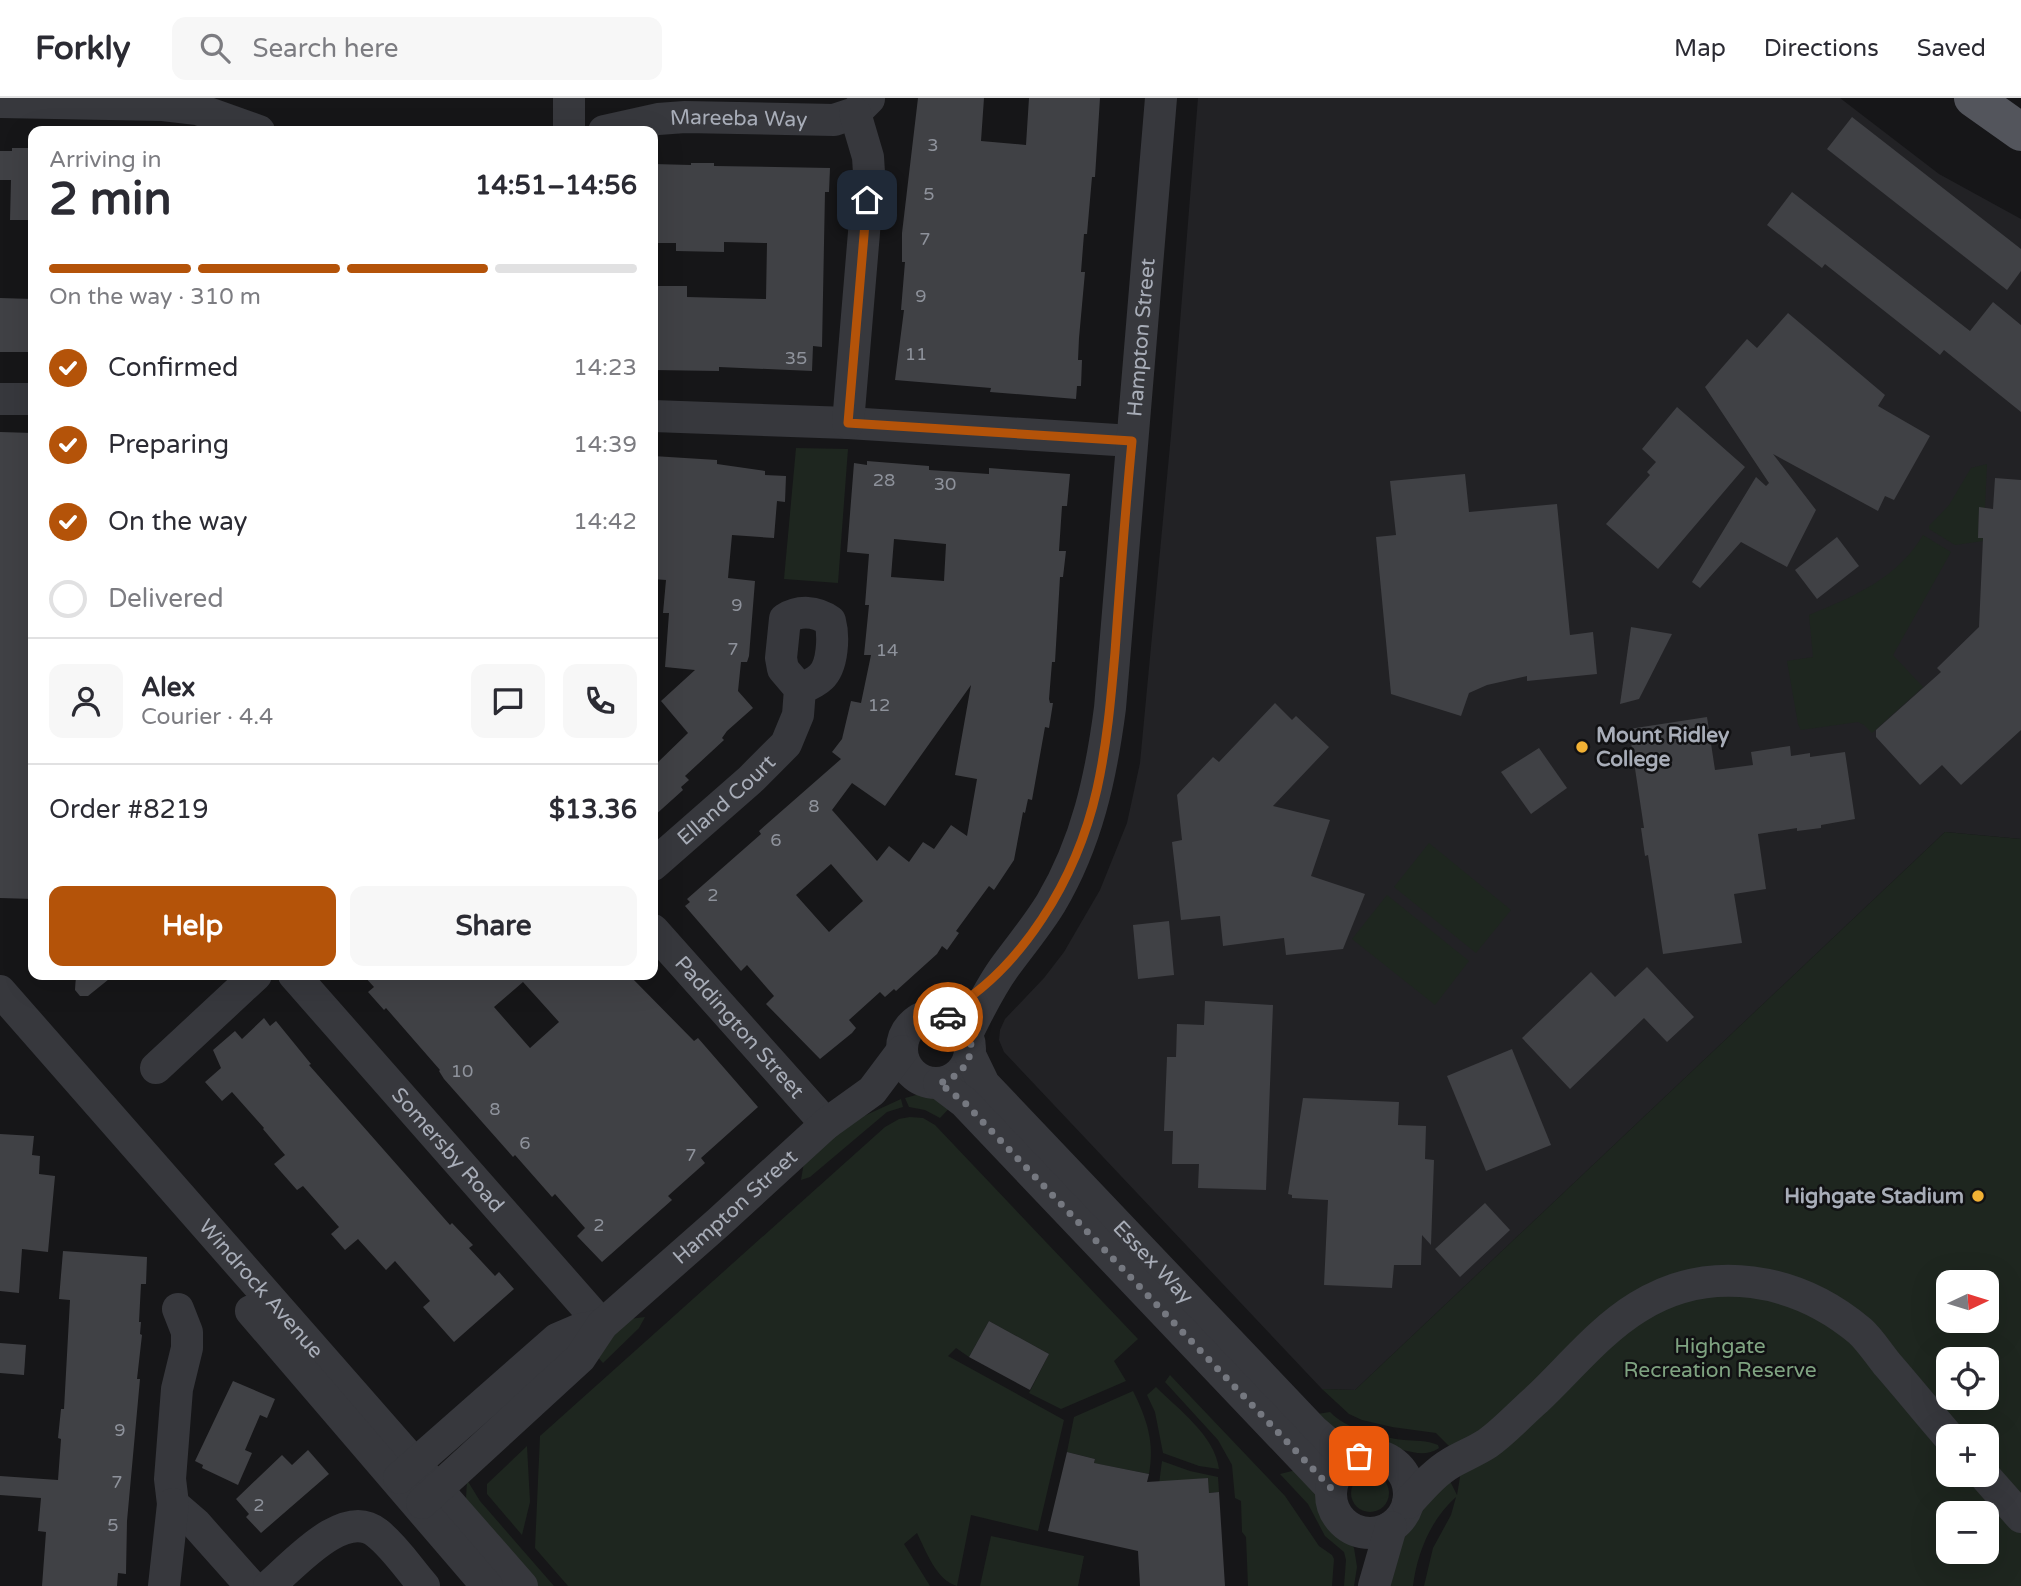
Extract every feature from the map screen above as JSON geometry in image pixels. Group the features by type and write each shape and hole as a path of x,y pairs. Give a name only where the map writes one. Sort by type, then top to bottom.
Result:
{"main road":[{"path":"1973,98 2021,132"}],"street":[{"path":"569,98 569,126"},
{"name":"Hampton Street","path":"969,1045 979,1009 1003,970 1052,902 1084,833 1097,792 1110,708 1161,98"},
{"path":"0,102 163,105 197,109 245,126"},
{"path":"848,423 869,173 863,105"},
{"name":"Mareeba Way","path":"626,126 658,119 685,117 834,120 863,105"},
{"path":"0,399 28,399"},
{"path":"658,416 848,423 1132,441"},
{"name":"Elland Court","path":"658,861 770,762 786,744 798,715 800,690"},
{"name":"Paddington Street","path":"658,936 826,1124"},
{"name":"Hampton Street","path":"942,1015 961,1004 1003,970"},
{"path":"156,1068 251,980"},
{"name":"Somersby Road","path":"298,980 601,1325"},
{"name":"Windrock Avenue","path":"0,991 405,1472 427,1497 522,1586"},
{"path":"932,1015 942,1015 953,1018 969,1045 966,1066 950,1080 930,1081 908,1068 902,1051 903,1041 913,1023 932,1015"},
{"name":"Windrock Avenue","path":"0,1024 187,1236 405,1472"},
{"name":"Essex Way","path":"969,1045 984,1084 1314,1431 1348,1461"},
{"name":"Hampton Street","path":"427,1497 580,1358 601,1325 826,1124 872,1091 902,1051"},
{"name":"Hampton Street","path":"872,1091 930,1081"},
{"name":"Essex Way","path":"930,1081 964,1102 1331,1488 1334,1512 1341,1521 1350,1529 1387,1521"},
{"path":"1374,1586 1387,1521 1449,1464 1491,1441 1607,1331 1638,1307 1698,1283 1728,1279 1753,1281 1806,1296 1861,1333 1938,1424"},
{"path":"164,1586 173,1504 170,1479 177,1389 187,1348 184,1319 178,1309"},
{"name":"Hampton Street","path":"405,1472 557,1339 578,1330 601,1325"},
{"path":"1331,1488 1334,1477 1348,1461 1370,1454 1418,1465 1449,1464"},
{"path":"1367,1586 1387,1521 1406,1479 1401,1469 1392,1461"},
{"path":"1995,1487 2021,1517"},
{"name":"Windrock Avenue","path":"427,1497 487,1586"},
{"path":"173,1504 195,1523 251,1586"},
{"path":"269,1586 331,1533 351,1526 377,1533 424,1586"}],"shaded area":[{"name":"Mount Ridley College","path":"1198,98 1840,98 1939,174 2021,219 2021,839 1945,832 1355,1390 1322,1389 1004,1052 999,1040 1005,1019 1044,978 1064,952 1100,890 1127,823 1140,763 1171,435"}],"green space":[{"path":"796,448 848,449 838,583 784,579"},
{"path":"1987,464 1985,508 1979,508 1978,537 1983,538 1983,541 1955,545 1929,529 1949,505 1971,468"},
{"path":"1923,535 1951,552 1893,655 1923,687 1872,733 1858,722 1801,730 1787,661 1813,657 1809,615 1858,593 1888,574 1913,550"},
{"name":"Highgate Recreation Reserve","path":"1945,832 2021,839 2021,1586 1424,1586 1433,1548 1451,1515 1456,1497 1432,1526 1418,1561 1413,1586 1387,1586 1400,1537 1412,1524 1419,1507 1450,1481 1457,1495 1460,1477 1449,1446 1436,1433 1362,1420 1349,1414 1322,1389 1355,1390"},
{"path":"1429,843 1511,910 1476,953 1394,887"},
{"path":"1387,895 1469,961 1435,1005 1352,939"},
{"path":"924,1093 953,1104 940,1118 925,1110 909,1107 905,1098"},
{"path":"901,1099 903,1107 887,1112 810,1177 801,1180 805,1156 864,1116"},
{"path":"923,1118 935,1125 1138,1339 1114,1361 1126,1381 1061,1409 1029,1393 1049,1354 989,1321 969,1357 956,1348 948,1356 1064,1420 1038,1531 971,1515 957,1586 937,1571 917,1533 904,1544 930,1586 568,1586 535,1548 540,1436 885,1127 899,1119"},
{"path":"645,1317 639,1328 603,1363 596,1355 629,1319"},
{"path":"1170,1375 1285,1496 1319,1546 1332,1555 1332,1586 1248,1586 1246,1537 1242,1532 1241,1501 1235,1498 1232,1465 1218,1440 1165,1382"},
{"path":"1156,1387 1203,1434 1211,1445 1219,1469 1199,1466 1163,1453 1155,1412 1147,1395"},
{"path":"1133,1391 1150,1441 1149,1474 1098,1464 1090,1482 1095,1459 1067,1452 1074,1417"},
{"path":"1330,1412 1345,1424 1364,1432 1395,1439 1430,1442 1439,1448 1420,1453 1352,1443 1311,1415"},
{"path":"527,1446 530,1502 522,1535 487,1494 487,1484"},
{"path":"1162,1461 1218,1477 1219,1492 1209,1493 1208,1478 1159,1484"},
{"path":"1300,1469 1316,1492 1325,1519 1354,1548 1357,1567 1354,1586 1344,1586 1344,1552 1325,1536 1308,1504 1280,1474"},
{"path":"1370,1474 1383,1480 1389,1493 1383,1506 1370,1512 1357,1506 1351,1493 1357,1480"},
{"path":"467,1480 480,1501 554,1586 533,1586 466,1499"},
{"path":"991,1536 1084,1556 1078,1586 980,1586"}],"building":[{"path":"918,98 984,98 981,141 1026,145 1029,98 1100,98 1095,177 1092,177 1087,234 1084,234 1081,272 1085,272 1078,360 1082,360 1081,386 1077,386 1076,399 895,380 904,310 901,310 905,262 902,262 902,233"},
{"path":"1852,117 2021,249 2021,271 2007,290 1827,149"},
{"path":"12,148 28,148 28,220 10,220 11,180 0,180 0,151 12,151"},
{"path":"714,163 714,166 830,168 829,192 825,192 822,347 813,346 812,371 719,367 719,371 658,370 658,286 687,286 687,297 766,299 767,243 724,242 724,252 676,251 676,243 658,243 658,164"},
{"path":"1792,192 1970,331 1993,302 2021,325 2021,412 1944,350 1940,355 1825,264 1822,268 1767,225"},
{"path":"0,298 28,299 28,352 0,352"},
{"path":"1788,313 1885,395 1878,406 1930,436 1894,500 1885,496 1878,511 1773,454 1816,510 1787,567 1741,542 1700,588 1692,582 1756,477 1766,486 1769,483 1705,387 1747,339 1757,348"},
{"path":"1677,407 1745,467 1658,569 1606,524 1650,475 1647,472 1656,462 1642,449"},
{"path":"0,432 28,433 28,899 0,898"},
{"path":"658,456 717,460 717,464 765,471 765,475 786,476 785,502 777,501 774,538 732,535 728,578 755,581 749,656 747,662 741,662 738,691 753,708 727,731 722,738 724,740 685,776 689,780 681,787 683,790 658,812 658,762 688,733 661,701 695,670 665,667 669,613 663,613 666,580 658,579"},
{"path":"867,461 929,466 929,470 989,474 989,468 1070,474 1067,506 1062,506 1059,551 1066,551 1063,577 1060,577 1055,662 1052,662 1049,699 1050,703 1053,703 1049,728 1045,727 1032,800 1028,799 1025,813 1023,812 1014,860 994,890 989,886 956,931 959,933 947,950 942,946 937,954 896,991 894,989 885,997 880,992 849,1020 856,1028 852,1033 820,1059 766,1004 774,996 747,965 741,971 685,906 690,902 687,899 761,834 759,831 841,759 832,752 842,739 851,701 861,703 871,655 864,655 869,605 865,605 869,554 847,552 854,463 867,465","holes":["894,539 946,544 944,581 891,577","971,685 955,775 977,779 967,836 951,825 934,849 923,842 909,862 889,846 877,861 832,810 852,783 885,806","831,864 863,901 829,932 796,895"]},
{"path":"1465,474 1469,512 1557,504 1570,635 1593,632 1597,674 1527,681 1527,676 1487,685 1469,693 1461,716 1391,694 1376,537 1396,535 1390,481"},
{"path":"1995,478 2021,480 2021,730 1961,785 1942,765 1920,785 1876,737 1876,730 1941,672 1937,668 1979,627 1983,538 1978,538 1979,507 1993,509"},
{"path":"1837,537 1859,566 1817,599 1795,570"},
{"path":"1631,627 1672,634 1639,699 1620,704"},
{"path":"1275,703 1292,720 1296,716 1329,747 1273,806 1330,820 1311,876 1365,894 1343,949 1286,955 1284,938 1223,946 1220,916 1181,920 1172,842 1182,840 1177,795 1213,757 1219,762"},
{"path":"1707,717 1715,770 1753,765 1751,752 1790,746 1791,756 1810,753 1810,757 1845,752 1855,819 1821,825 1821,828 1797,831 1797,828 1758,834 1766,889 1734,894 1742,943 1663,954 1648,855 1645,856 1641,828 1644,828 1629,729"},
{"path":"1539,748 1567,788 1531,814 1501,772"},
{"path":"1169,921 1174,975 1138,979 1133,925"},
{"path":"1647,967 1694,1017 1667,1042 1644,1018 1570,1089 1522,1038 1591,972 1615,997"},
{"path":"76,980 108,980 88,996 80,996 75,990"},
{"path":"368,980 634,980 694,1041 698,1038 758,1107 701,1158 705,1163 668,1196 672,1200 602,1262 577,1236 585,1228 555,1194 552,1197 515,1155 513,1157 386,1008 384,1010 368,992 374,987","holes":["523,982 559,1022 530,1048 494,1007"]},
{"path":"1205,1001 1273,1005 1266,1190 1198,1188 1199,1164 1172,1164 1173,1131 1164,1131 1167,1057 1176,1057 1177,1024 1204,1025"},
{"path":"264,1018 270,1026 276,1021 311,1064 309,1065 450,1225 452,1223 473,1245 469,1248 495,1276 499,1272 514,1289 454,1342 423,1307 430,1301 395,1261 386,1270 358,1239 345,1250 331,1234 339,1227 303,1186 297,1190 274,1164 285,1155 264,1128 232,1092 222,1101 205,1082 221,1068 213,1050 235,1031 242,1039"},
{"path":"1512,1049 1551,1145 1486,1171 1447,1076"},
{"path":"1303,1098 1399,1102 1398,1125 1426,1126 1425,1159 1434,1160 1431,1245 1422,1235 1421,1265 1394,1265 1392,1288 1324,1285 1328,1200 1292,1198 1292,1195 1288,1194"},
{"path":"0,1134 34,1136 32,1155 40,1156 39,1174 55,1176 48,1252 22,1249 19,1293 0,1291"},
{"path":"1485,1203 1510,1230 1460,1277 1435,1249"},
{"path":"63,1251 147,1257 146,1284 141,1284 139,1322 142,1335 137,1379 140,1379 127,1521 126,1574 118,1573 117,1586 42,1586 46,1532 38,1531 41,1498 0,1495 0,1476 58,1480 61,1439 58,1438 61,1409 64,1409 70,1300 59,1299"},
{"path":"989,1321 1049,1354 1030,1390 969,1357"},
{"path":"0,1343 26,1345 24,1375 0,1373"},
{"path":"233,1381 275,1399 267,1418 260,1415 245,1450 252,1453 238,1485 202,1468 203,1465 195,1461"},
{"path":"308,1450 329,1474 261,1533 246,1517 249,1514 236,1499 282,1455 292,1465"},
{"path":"1067,1452 1095,1459 1094,1463 1149,1474 1147,1482 1208,1478 1209,1493 1219,1492 1225,1586 1140,1586 1138,1551 1048,1531"}],"way so far":[{"path":"948,1017 961,1025 967,1034 970,1055 959,1074 939,1083 964,1102 1331,1488 1340,1468 1359,1456"}],"place":[{"name":"Mount Ridley College","path":"1582,747"},
{"name":"Highgate Stadium","path":"1978,1196"}],"route":[{"path":"867,200 848,423 1132,441 1110,708 1097,792 1084,833 1052,902 1032,933 1003,970 961,1004 942,1015 948,1017"}]}
